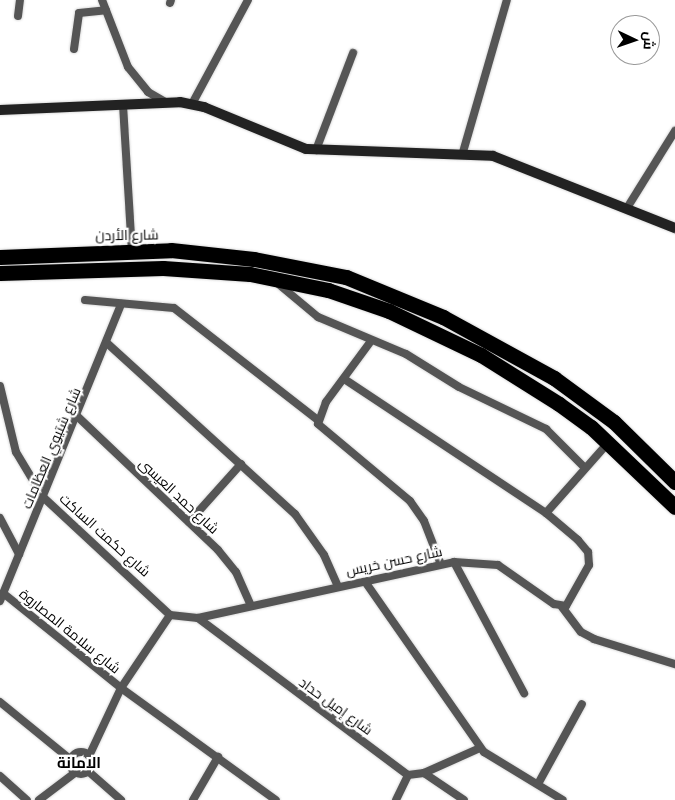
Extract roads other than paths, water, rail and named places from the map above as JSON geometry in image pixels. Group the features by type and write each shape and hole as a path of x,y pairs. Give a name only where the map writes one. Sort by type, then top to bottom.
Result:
{"highway":[{"name":"شارع الأردن","path":"0,256 132,251 254,259 326,272 387,291 517,355 614,422 675,482"},
{"path":"0,273 163,268 250,274 271,277 354,298 429,328 509,371 608,443 675,507"}],"street":[{"path":"18,16 20,0"},
{"path":"102,0 131,72 148,92 165,102"},
{"path":"463,152 507,0"},
{"path":"192,104 244,1"},
{"path":"74,49 79,13 106,10"},
{"path":"316,150 353,53"},
{"path":"0,110 165,102 192,104 286,144 316,150 463,152 504,159 675,228"},
{"path":"123,105 132,251"},
{"path":"626,208 675,131"},
{"path":"271,277 318,317 371,341 406,354 459,387 546,429 583,466"},
{"path":"85,300 168,306 184,314 318,420 320,429 410,501 424,521 440,562"},
{"name":"شارع شتيوي العظامات","path":"0,601 108,344 121,304"},
{"path":"318,420 371,341"},
{"path":"108,344 241,464 311,534 338,586"},
{"path":"344,379 546,513 578,540 589,558 586,576 558,606"},
{"name":"شارع حكمت الساكت","path":"0,386 16,452 43,497 170,615"},
{"name":"شارع حمد العيسى","path":"78,417 189,522 236,572 250,603"},
{"path":"546,513 583,466 608,443"},
{"path":"189,522 241,464"},
{"path":"0,518 19,554"},
{"name":"شارع حسن خريس","path":"170,615 198,618 250,603 338,586 366,583 440,562 498,565 558,606 581,632 594,639 675,664"},
{"path":"454,562 524,693"},
{"path":"366,583 480,748 495,762 538,784 563,800"},
{"name":"شارع سلامة المصاروة","path":"4,592 121,688 276,800"},
{"path":"71,760 86,754 121,688 170,615"},
{"name":"شارع إميل حداد","path":"198,618 408,775"},
{"path":"0,702 71,760 76,772"},
{"path":"538,784 582,704"},
{"path":"396,800 408,775 424,773 480,748"},
{"path":"86,754 88,771 121,800"},
{"path":"193,800 218,757"},
{"path":"38,800 76,772 88,771"},
{"path":"424,773 464,800"},
{"path":"0,776 27,800"}],"district":[{"name":"الامانة","path":"79,763"}]}
